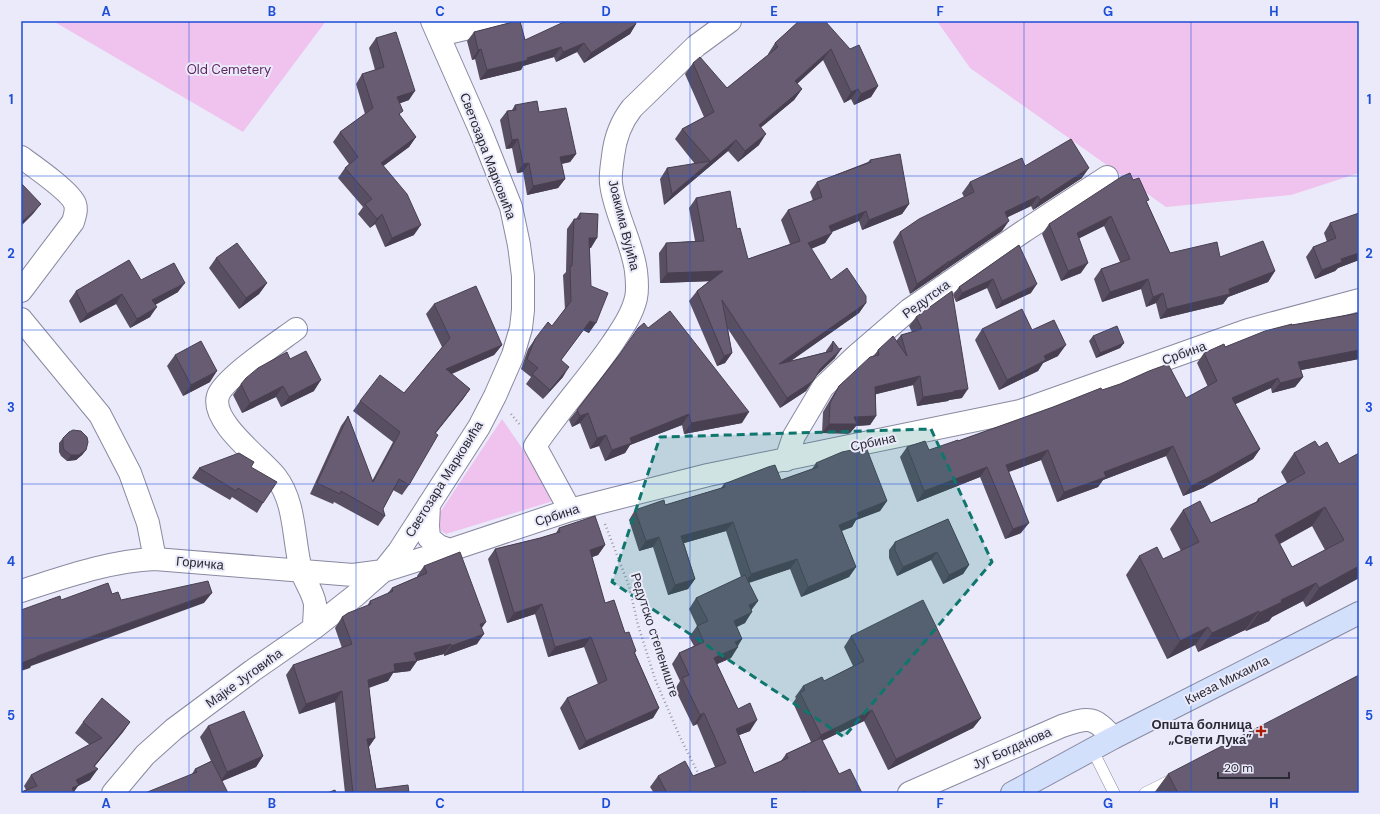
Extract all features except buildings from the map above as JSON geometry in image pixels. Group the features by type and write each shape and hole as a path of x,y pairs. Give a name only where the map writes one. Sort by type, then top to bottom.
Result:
{"main road":[{"name":"Кнеза Михаила","path":"1012,793 1113,738 1359,613"}],"street":[{"path":"436,28 499,21"},
{"name":"Јоакима Вујића","path":"535,446 551,422 596,367 627,322 637,297 637,286 632,252 611,184 614,147 624,118 632,108 696,46 730,21"},
{"name":"Светозара Марковића","path":"383,571 399,551 479,427 495,396 513,355 522,322 523,276 519,245 511,207 481,132 436,28"},
{"path":"21,157 60,187 74,202 76,212 73,222 21,291"},
{"name":"Редутска","path":"786,460 794,436 824,387 858,354 909,310 1024,231 1107,177"},
{"name":"Србина","path":"383,571 570,510 708,475 1020,411 1111,380 1248,330 1359,300"},
{"path":"21,319 100,415 130,473 148,523 155,559"},
{"path":"296,329 229,380 218,395 217,404 223,419 239,440 276,477 286,493 301,571 314,602 314,628"},
{"path":"535,446 570,510"},
{"path":"429,504 429,538 439,546 450,550"},
{"name":"Горичка","path":"21,591 69,575 134,560 155,559 353,575 383,571"},
{"name":"Мајке Југовића","path":"114,793 145,755 174,729 252,671 314,628 356,595 383,571"},
{"name":"Југ Богданова","path":"909,793 1062,726 1081,720 1093,721 1102,725 1113,738"}],"lane":[{"path":"1092,749 1114,793"},
{"path":"1145,793 1179,776"}],"path":[{"path":"495,396 535,446"},
{"name":"Редутско степениште","path":"597,503 629,586 638,625 655,680 680,737 702,779"}],"highlighted area":[{"path":"931,429 992,562 844,737 612,582 660,437"}],"green space":[{"name":"Old Cemetery","path":"53,21 326,21 243,132"},
{"path":"937,21 1359,21 1359,173 1291,195 1166,207 970,68"},
{"path":"502,419 552,495 553,501 446,534 441,531 439,514"}],"place":[{"name":"Општа болница „Свети Лука”","path":"1261,731"}]}
